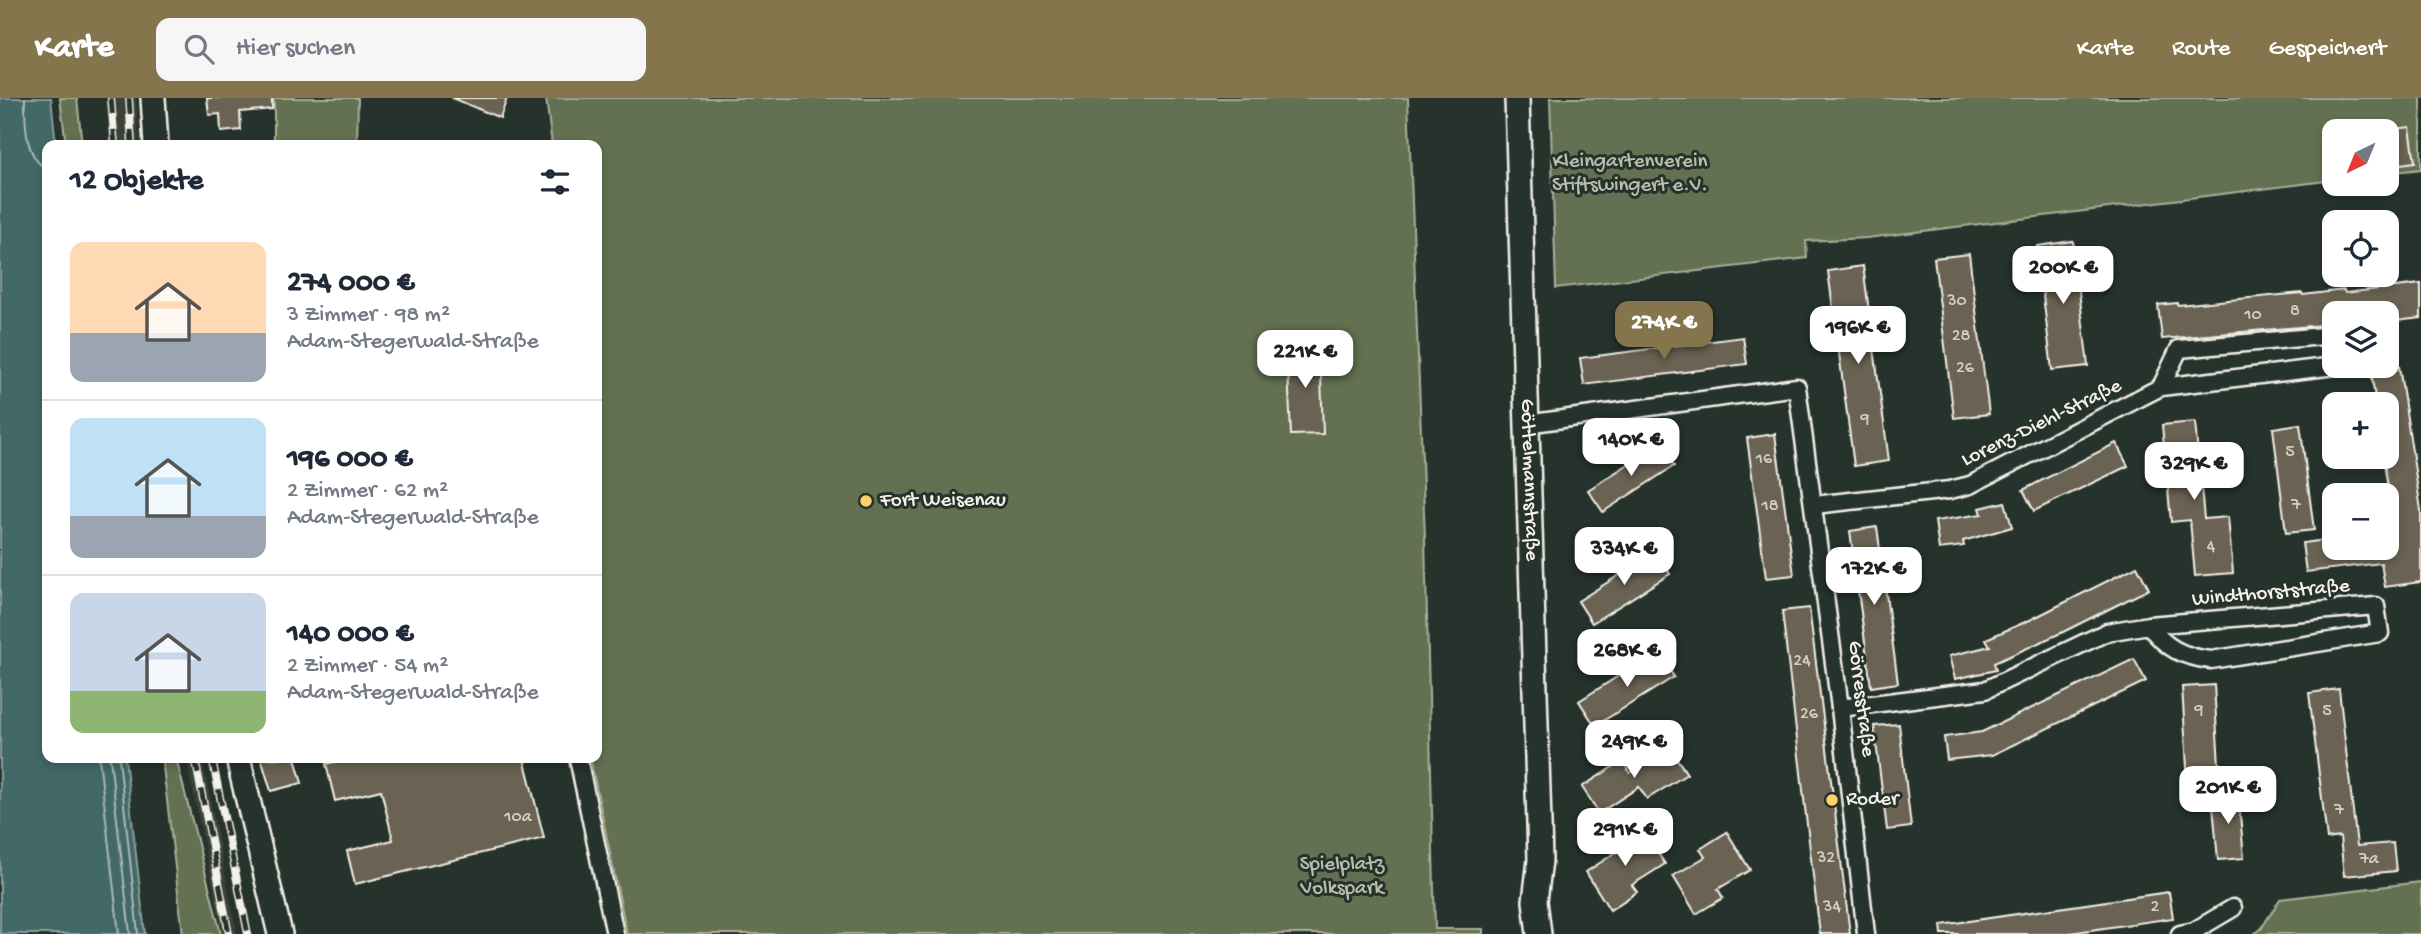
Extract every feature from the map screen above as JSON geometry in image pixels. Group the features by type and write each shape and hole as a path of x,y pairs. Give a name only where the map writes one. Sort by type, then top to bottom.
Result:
{"street":[{"path":"153,98 156,140"},
{"name":"Göttelmannstraße","path":"1517,98 1540,860 1535,901 1539,934"},
{"path":"2161,387 2179,349 2322,336"},
{"name":"Lorenz-Diehl-Straße","path":"1814,505 1950,490 1970,485 2161,387 2322,368"},
{"name":"Görresstraße","path":"1526,424 1797,387 1840,708 1866,934"},
{"name":"Windthorststraße","path":"1840,708 1985,690 2107,632 2149,625 2376,606 2380,633 2211,660 2191,658 2175,652 2157,637 2149,625"},
{"path":"239,763 280,934"},
{"path":"579,763 615,934"},
{"name":"Göttelmannstraße","path":"1540,860 1550,889 1548,934"},
{"path":"2180,934 2194,932 2232,908"}],"shaded area":[{"path":"106,98 136,98 139,140 109,140"},
{"path":"187,763 203,763 237,934 223,934"}],"green space":[{"path":"60,98 77,98 81,140 65,140"},
{"path":"274,98 358,98 357,140 274,140"},
{"name":"Spielplatz Volkspark","path":"546,98 1408,98 1425,538 1435,929 1483,929 1483,934 627,934 591,763 602,763 602,140 551,140"},
{"name":"Kleingartenverein Stiftswingert e.V.","path":"1550,98 2421,98 2421,169 2399,172 2399,119 2322,119 2322,181 1867,238 1806,241 1807,258 1556,288"},
{"path":"163,763 177,763 221,934 183,934"},
{"path":"2421,882 2421,934 2254,934 2261,929 2280,899"}],"water":[{"path":"0,98 51,98 55,140 42,140 42,763 126,763 145,934 0,934"}],"building":[{"path":"207,98 272,98 272,109 240,112 241,130 221,132 220,114 209,115"},
{"path":"452,98 507,98 500,118"},
{"path":"2410,127 2415,162 2399,164 2399,128"},
{"path":"2073,241 2088,366 2052,370 2037,246"},
{"path":"1969,254 1989,414 1954,418 1934,258"},
{"path":"1863,266 1889,461 1854,466 1828,271"},
{"path":"2421,284 2421,318 2399,321 2399,301 2322,301 2322,325 2162,339 2158,305 2344,290 2345,293"},
{"path":"1743,337 1747,364 1584,385 1580,358"},
{"path":"1320,346 1323,434 1291,435 1287,347"},
{"path":"2399,366 2421,510 2421,582 2385,587 2381,563 2306,572 2302,543 2322,540 2322,560 2399,560 2399,483 2387,483 2385,469 2399,469 2399,392 2374,392 2372,378 2399,378"},
{"path":"2195,422 2204,519 2228,517 2233,573 2195,576 2190,520 2171,522 2162,425"},
{"path":"2300,424 2314,530 2286,533 2273,428"},
{"path":"1775,434 1794,575 1766,578 1747,438"},
{"path":"2116,443 2128,466 2034,511 2023,490"},
{"path":"1660,444 1674,466 1603,512 1588,490"},
{"path":"2005,502 2012,527 1963,541 1964,546 1939,549 1935,521 1982,514 1980,508"},
{"path":"1877,527 1898,683 1871,687 1850,531"},
{"path":"1656,552 1670,574 1592,623 1578,601"},
{"path":"2137,566 2149,589 1994,663 1996,670 1955,679 1949,656 1990,646 1986,639"},
{"path":"1809,608 1850,934 1820,934 1782,611"},
{"path":"1658,651 1674,677 1595,726 1579,701"},
{"path":"2134,659 2146,681 1992,755 1947,760 1944,737 1982,732"},
{"path":"2214,685 2220,781 2188,783 2182,687"},
{"path":"2339,689 2357,846 2393,843 2396,871 2344,876 2340,837 2327,839 2309,693"},
{"path":"1899,724 1911,827 1887,830 1874,726"},
{"path":"1670,748 1687,774 1647,799 1639,787 1599,813 1582,787 1622,761 1630,773"},
{"path":"263,763 296,763 302,783 271,791"},
{"path":"525,763 544,838 355,884 347,851 393,840 381,790 335,801 326,764"},
{"path":"2238,793 2244,858 2218,860 2212,795"},
{"path":"1641,827 1665,864 1632,885 1637,892 1610,910 1586,872 1618,851 1614,845"},
{"path":"1727,832 1750,870 1718,889 1723,898 1696,914 1673,876 1705,857 1700,849"},
{"path":"2169,892 2173,918 2063,934 1942,934 1941,925"}],"railway":[{"path":"111,98 115,140"},
{"path":"129,98 132,140"},
{"path":"196,763 229,934"},
{"path":"213,763 248,934"}],"place":[{"name":"Fort Weisenau","path":"866,501"},
{"name":"Roder","path":"1832,800"}]}
